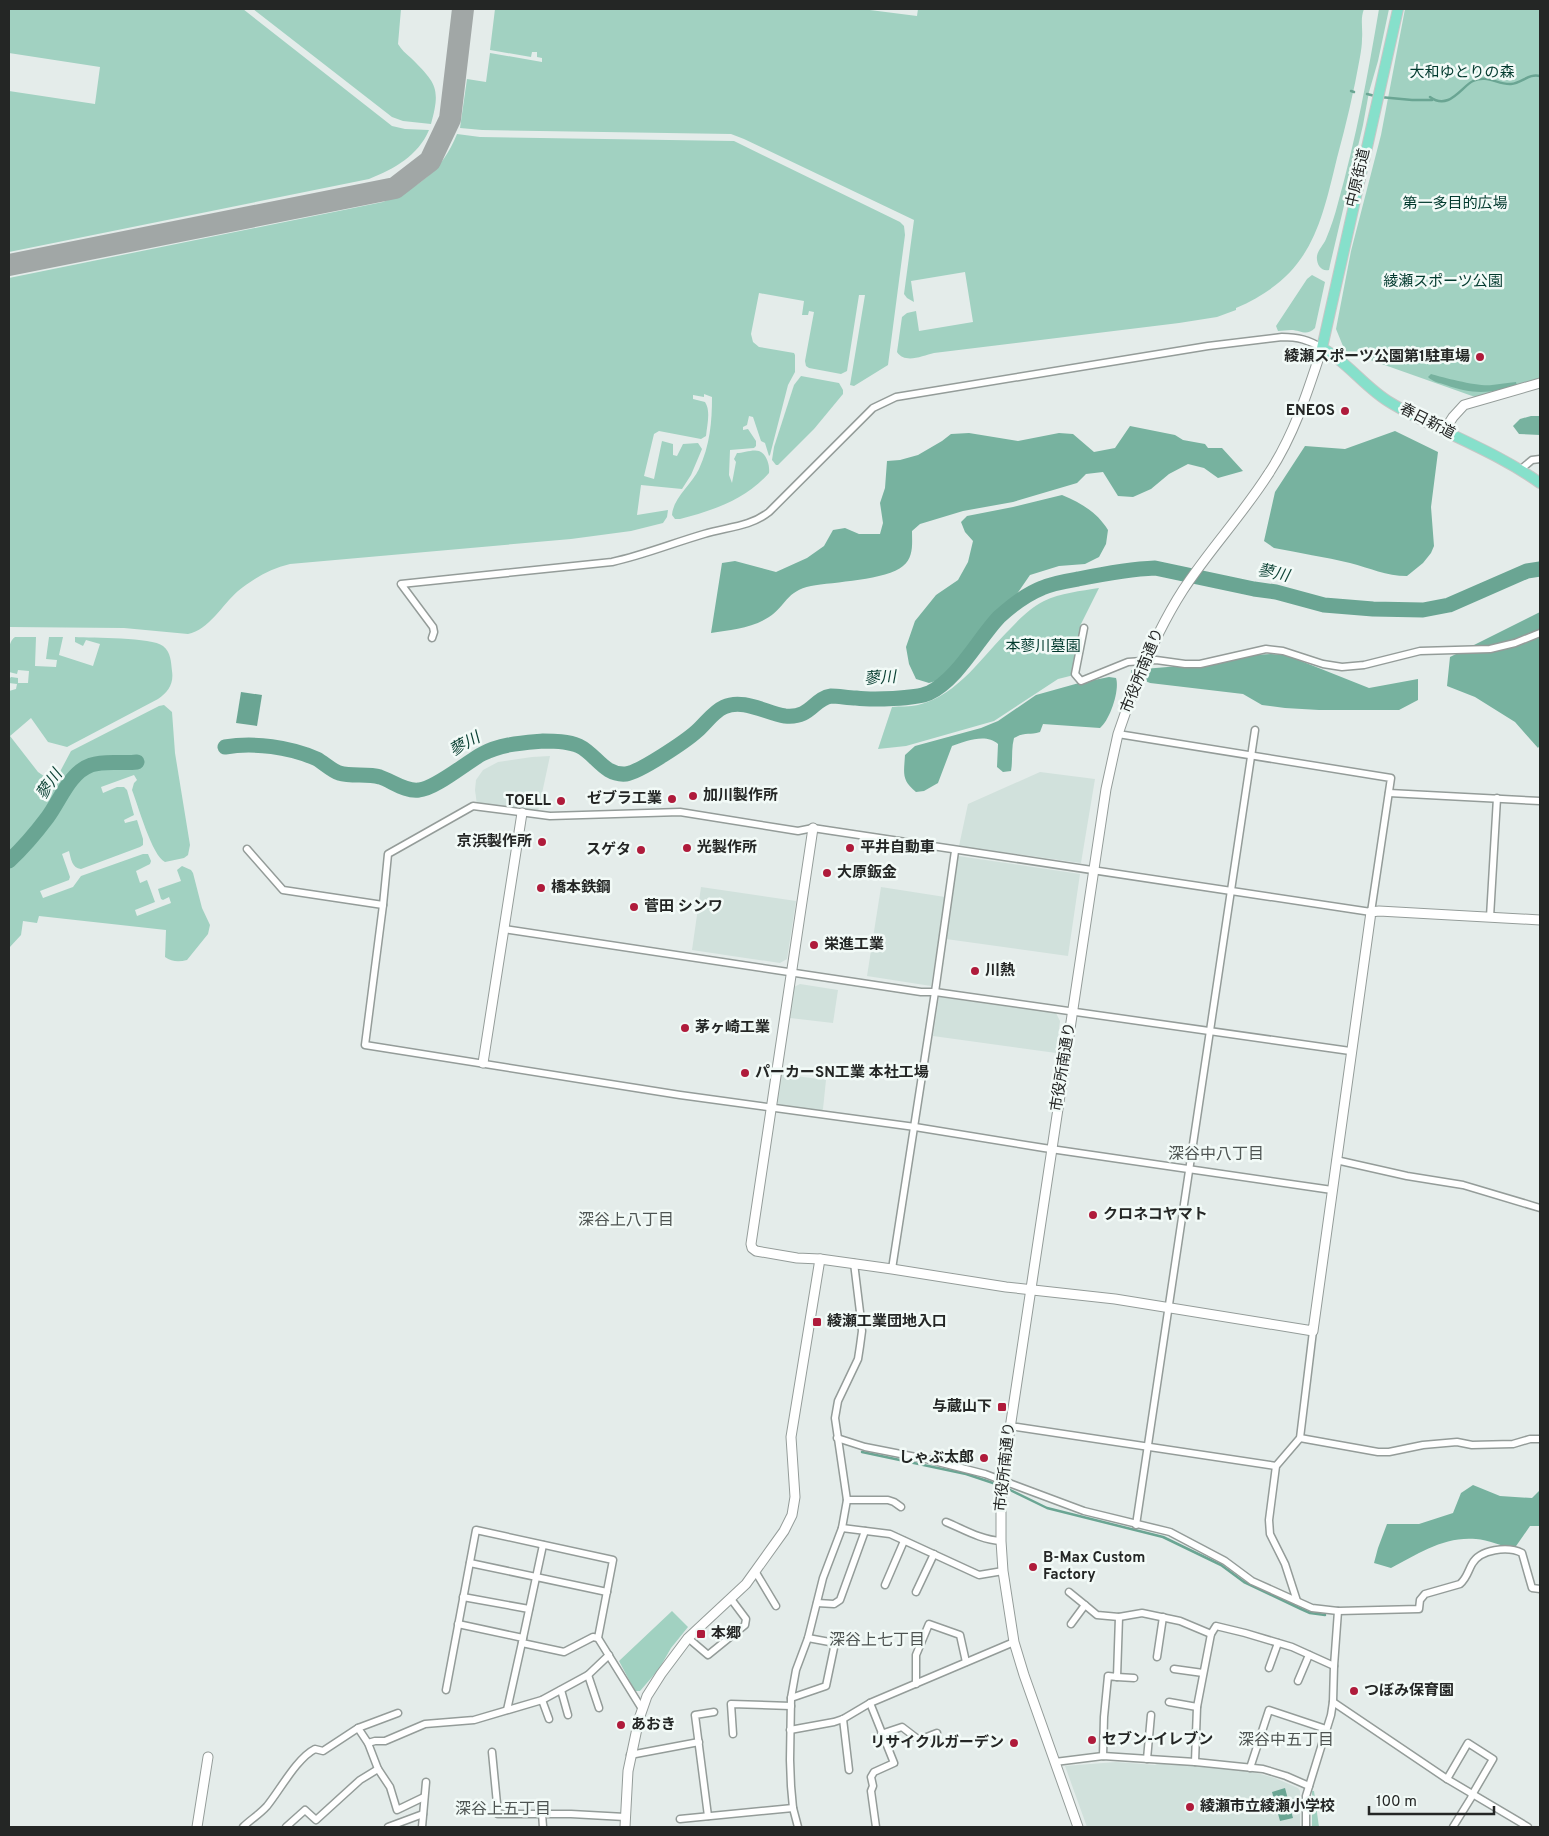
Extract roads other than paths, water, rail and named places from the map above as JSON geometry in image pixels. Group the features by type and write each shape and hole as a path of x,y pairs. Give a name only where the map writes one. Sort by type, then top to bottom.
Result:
{"main road":[{"name":"中原街道","path":"1322,348 1398,9"},
{"name":"春日新道","path":"1322,348 1333,354 1384,399 1411,416 1520,470 1540,483"}],"street":[{"path":"432,638 433,627 401,584 612,562 632,558 706,533 749,524 769,512 873,408 896,397 1208,346 1282,337 1310,340 1322,348"},
{"name":"市役所南通り","path":"1078,1827 1014,1642 1003,1571 1001,1498 1030,1290 1106,789 1118,734 1149,652 1173,606 1194,574 1250,502 1283,451 1299,413 1322,348"},
{"path":"1444,431 1449,421 1464,406 1540,383"},
{"path":"1520,470 1532,460 1540,459"},
{"path":"1084,628 1076,674 1081,681 1128,662 1156,660 1200,664 1266,648 1283,651 1323,664 1342,667 1364,664 1420,650 1490,649 1514,643 1540,633"},
{"path":"1136,1525 1255,730"},
{"path":"1118,734 1391,778 1350,1051 1300,1438 1276,1466 1272,1488 1269,1529 1286,1564 1298,1601"},
{"path":"1389,793 1540,801"},
{"path":"1490,917 1497,798"},
{"path":"1332,1190 914,1127 680,1095 365,1045 388,854 472,806 550,816 680,812 798,831 813,828 1093,872 1371,912 1540,920"},
{"path":"483,1064 522,813"},
{"path":"813,828 751,1244 752,1248 756,1251 789,1257 854,1263 1006,1288 1115,1299 1313,1331"},
{"path":"247,849 283,890 383,906"},
{"path":"892,1269 955,851"},
{"path":"504,929 791,974 1073,1011 1350,1051"},
{"path":"1336,1160 1407,1176 1463,1185 1540,1208"},
{"path":"625,1827 626,1785 630,1755 642,1709 661,1674 688,1638 746,1584 784,1531 794,1508 791,1437 820,1259"},
{"path":"798,1827 793,1808 790,1760 791,1698 796,1670 808,1638 823,1578 842,1528 847,1500 835,1418 838,1401 858,1359 862,1330 854,1263"},
{"path":"1010,1426 1276,1466"},
{"path":"837,1438 865,1447 926,1459 985,1474 1084,1511 1170,1532 1225,1561 1252,1580 1312,1608 1338,1612 1419,1609 1420,1600 1425,1594 1460,1584 1465,1580 1478,1557 1498,1550 1522,1553 1532,1588 1540,1589"},
{"path":"1300,1438 1384,1452 1423,1444 1457,1442 1472,1445 1513,1444 1530,1439 1540,1439"},
{"path":"847,1500 888,1500 900,1507"},
{"path":"946,1522 979,1536 1001,1541"},
{"path":"842,1528 890,1534 979,1575 1003,1571"},
{"path":"446,1690 476,1530 613,1560 598,1638 642,1709"},
{"path":"817,1603 834,1604 840,1600 864,1531"},
{"path":"885,1585 904,1541"},
{"path":"507,1710 543,1545"},
{"path":"916,1592 934,1554"},
{"path":"470,1563 607,1592"},
{"path":"755,1571 776,1606"},
{"path":"1069,1592 1097,1615 1119,1617 1142,1613 1180,1621 1211,1634"},
{"path":"463,1597 529,1609"},
{"path":"688,1638 708,1655 745,1626 746,1619 731,1599"},
{"path":"1070,1624 1085,1605"},
{"path":"1306,1827 1306,1804 1309,1786 1333,1702 1338,1612"},
{"path":"1117,1677 1119,1617"},
{"path":"1157,1657 1163,1617"},
{"path":"458,1624 564,1652 593,1637 598,1638"},
{"path":"916,1684 916,1655 929,1624 960,1635 966,1662"},
{"path":"1195,1762 1197,1707 1211,1634 1216,1626 1278,1643 1334,1666"},
{"path":"791,1698 826,1686 835,1642 808,1638"},
{"path":"790,1730 843,1719 870,1703 1014,1642"},
{"path":"1269,1668 1278,1643"},
{"path":"368,1743 385,1741 425,1724 474,1720 542,1700 588,1675 609,1655"},
{"path":"1298,1681 1309,1655"},
{"path":"1174,1668 1203,1674"},
{"path":"588,1675 599,1708"},
{"path":"1103,1756 1108,1676 1134,1678"},
{"path":"561,1690 568,1715"},
{"path":"542,1700 549,1719"},
{"path":"1169,1702 1197,1707"},
{"path":"1333,1702 1447,1779 1528,1827"},
{"path":"870,1703 894,1764 874,1772 871,1777 876,1827"},
{"path":"732,1734 731,1704 791,1706"},
{"path":"1250,1768 1269,1710 1326,1729"},
{"path":"708,1816 695,1715 714,1712"},
{"path":"243,1827 266,1808 283,1783 309,1752 316,1749 323,1751 358,1728 398,1713"},
{"path":"1147,1759 1151,1715"},
{"path":"843,1719 850,1770"},
{"path":"881,1734 902,1727 919,1740 937,1733"},
{"path":"358,1728 368,1743 378,1769 390,1787 397,1810 424,1797"},
{"path":"630,1755 699,1742"},
{"path":"1447,1779 1468,1743 1493,1759 1453,1827"},
{"path":"492,1752 498,1814 542,1813 625,1817"},
{"path":"1055,1762 1103,1756 1195,1762 1274,1772 1309,1786"},
{"path":"198,1827 208,1757"},
{"path":"286,1827 305,1810 316,1820 360,1780 378,1769"},
{"path":"422,1827 426,1782"},
{"path":"680,1819 793,1808"},
{"path":"542,1813 543,1827"},
{"path":"388,1827 423,1814"}],"waterway":[{"path":"1430,97 1437,101 1449,100 1468,84 1478,79 1511,84 1532,76 1540,76"},
{"path":"1367,94 1375,96"},
{"path":"1380,97 1432,100"},
{"name":"蓼川","path":"225,747 260,745 295,751 317,759 339,773 375,776 414,790 433,785 482,754 496,748 511,744 543,741 575,744 612,772 626,774 652,762 683,742 716,712 731,705 747,705 785,716 794,716 806,712 820,700 831,696 882,699 914,697 929,693 939,687 958,669 999,617 1031,594 1046,586 1060,582 1136,569 1155,568 1276,592 1324,605 1373,609 1423,610 1449,605 1527,571 1540,569"},
{"name":"蓼川","path":"9,861 38,830 71,781 83,769 102,763 137,762"},
{"path":"862,1452 966,1474 999,1485"},
{"path":"1004,1487 1047,1508 1163,1537 1221,1565 1244,1582 1310,1613 1325,1615"}],"place":[{"name":"綾瀬スポーツ公園第1駐車場","path":"1480,357"},
{"name":"ENEOS","path":"1345,411"},
{"name":"加川製作所","path":"693,796"},
{"name":"ゼブラ工業","path":"672,799"},
{"name":"TOELL","path":"561,801"},
{"name":"京浜製作所","path":"542,842"},
{"name":"光製作所","path":"687,848"},
{"name":"平井自動車","path":"850,848"},
{"name":"スゲタ","path":"641,850"},
{"name":"大原鈑金","path":"827,873"},
{"name":"橋本鉄鋼","path":"541,888"},
{"name":"菅田 シンワ","path":"634,907"},
{"name":"栄進工業","path":"814,945"},
{"name":"川熱","path":"975,971"},
{"name":"茅ヶ崎工業","path":"685,1028"},
{"name":"パーカーSN工業 本社工場","path":"745,1073"},
{"name":"クロネコヤマト","path":"1093,1215"},
{"name":"綾瀬工業団地入口","path":"817,1322"},
{"name":"与蔵山下","path":"1002,1407"},
{"name":"しゃぶ太郎","path":"984,1458"},
{"name":"B-Max Custom Factory","path":"1033,1567"},
{"name":"本郷","path":"701,1634"},
{"name":"つぼみ保育園","path":"1354,1691"},
{"name":"あおき","path":"621,1725"},
{"name":"セブン-イレブン","path":"1092,1740"},
{"name":"リサイクルガーデン","path":"1014,1743"},
{"name":"綾瀬市立綾瀬小学校","path":"1190,1807"}],"district":[{"name":"深谷中八丁目","path":"1216,1155"},
{"name":"深谷上八丁目","path":"626,1221"},
{"name":"深谷上七丁目","path":"877,1641"},
{"name":"深谷中五丁目","path":"1286,1741"},
{"name":"深谷上五丁目","path":"503,1810"}],"park label":[{"name":"大和ゆとりの森","path":"1462,73"},
{"name":"第一多目的広場","path":"1455,204"},
{"name":"綾瀬スポーツ公園","path":"1443,282"},
{"name":"本蓼川墓園","path":"1043,647"}]}
